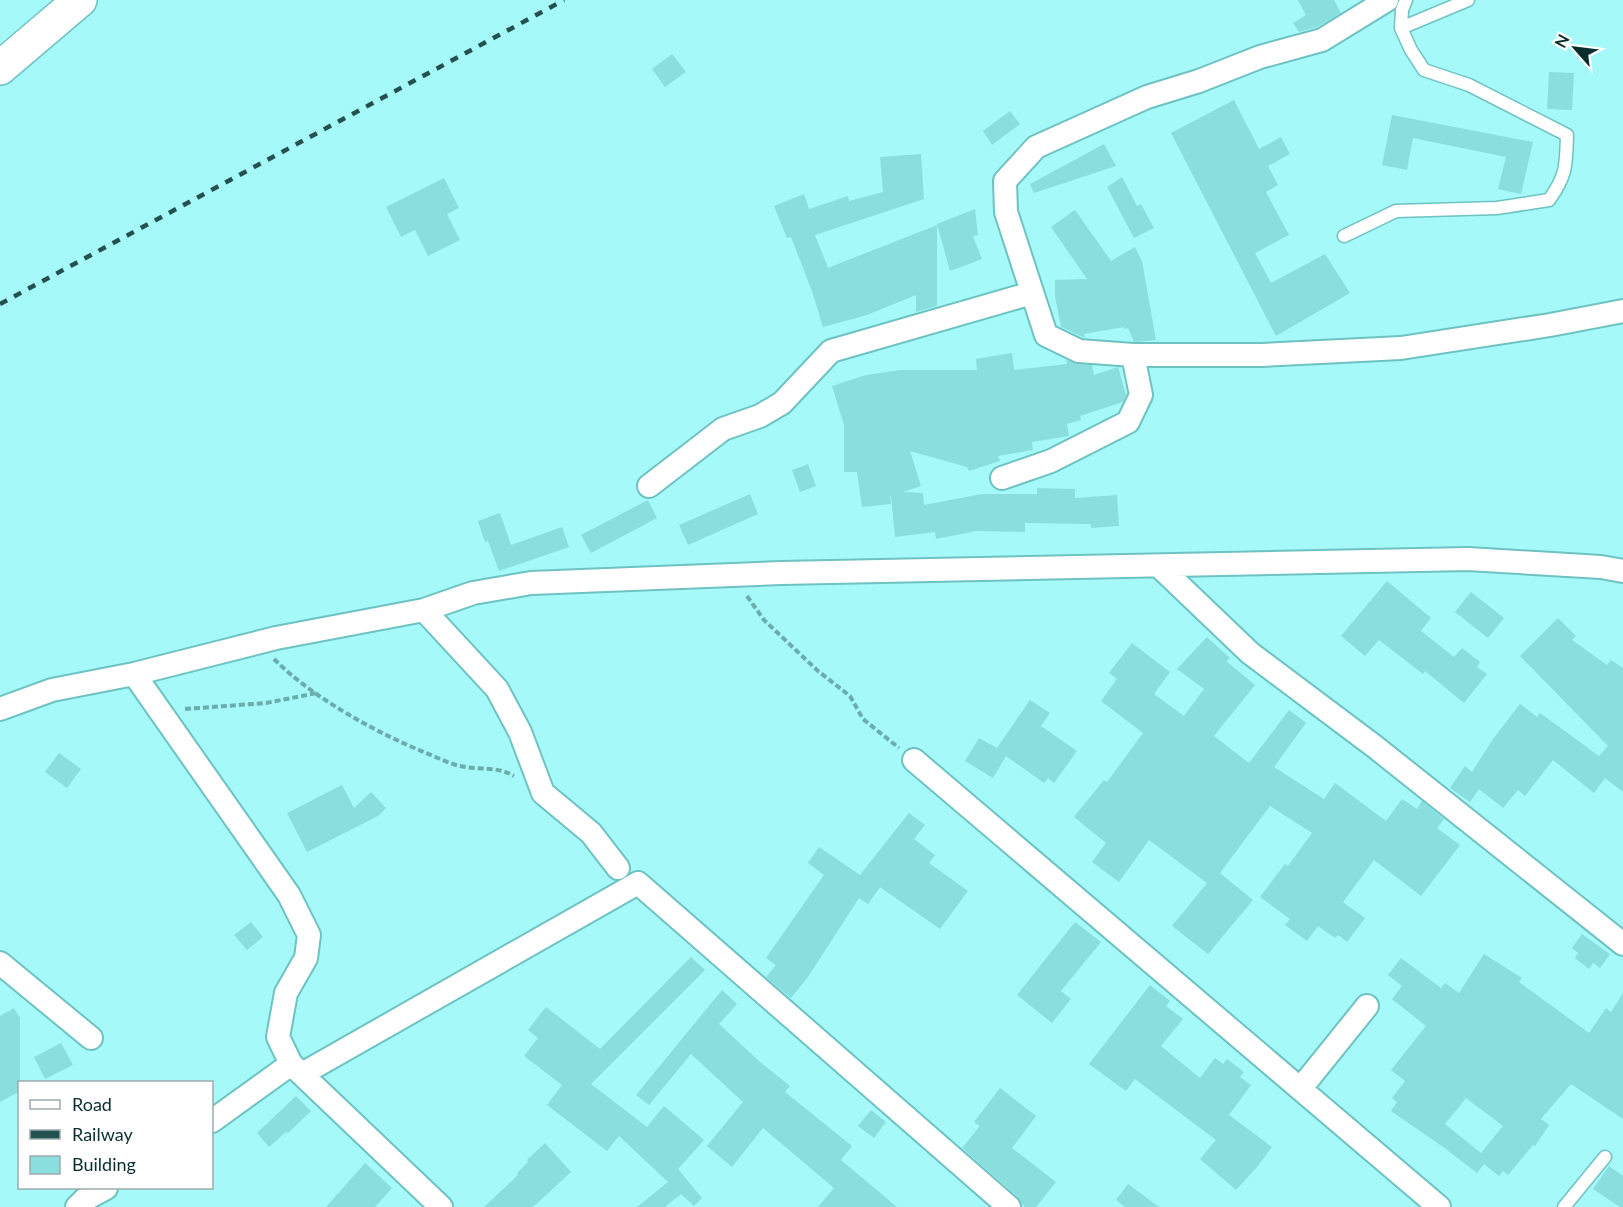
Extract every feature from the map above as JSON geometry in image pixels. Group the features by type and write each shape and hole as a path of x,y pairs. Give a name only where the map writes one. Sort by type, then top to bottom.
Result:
{"highway":[{"path":"0,68 80,0"}],"street":[{"path":"1387,0 1322,40 1260,57 1147,98 1036,147 1005,181 1006,212 1046,335 1079,351 1133,355 1262,355 1401,348 1550,326 1623,311"},
{"path":"649,486 723,429 760,416 782,403 831,351 1032,293"},
{"path":"1002,478 1051,461 1128,422 1141,395 1133,355"},
{"path":"0,709 52,690 134,674 257,642 424,610 473,593 531,583 733,575 1468,559 1612,569 1623,583"},
{"path":"1159,566 1250,653 1374,746 1623,944"},
{"path":"424,610 497,689 519,732 543,793 591,832 618,868"},
{"path":"134,674 289,895 309,935 306,958 286,993 278,1037 296,1069 441,1207"},
{"path":"914,760 1439,1207"},
{"path":"213,1120 296,1069 638,884 1009,1207"},
{"path":"0,963 91,1038"},
{"path":"1301,1088 1367,1006"},
{"path":"77,1207 84,1200 104,1189"}],"lane":[{"path":"1344,236 1396,211 1497,208 1549,200 1561,183 1566,166 1567,135 1469,85 1424,70 1401,28 1402,10 1406,0"},
{"path":"1401,28 1468,0"},
{"path":"1564,1207 1605,1157"}],"path":[{"path":"733,575 764,620 818,671 850,696 863,718 914,760"},
{"path":"257,642 285,670 338,708 396,741 457,766 503,770 543,793"},
{"path":"159,710 266,702 318,693"}],"building":[{"path":"1298,0 1334,0 1341,13 1317,27 1299,32 1293,23 1306,15"},
{"path":"672,54 686,72 665,87 652,69"},
{"path":"1549,72 1574,73 1572,110 1547,109"},
{"path":"1234,100 1259,149 1281,137 1290,154 1268,166 1278,185 1266,192 1289,235 1255,253 1271,283 1325,254 1350,293 1276,336 1171,133"},
{"path":"1010,111 1020,124 992,145 983,131"},
{"path":"1392,115 1533,142 1521,194 1498,189 1506,157 1413,138 1407,170 1382,165"},
{"path":"1104,144 1116,166 1034,193 1030,184"},
{"path":"921,154 924,199 815,235 828,268 937,225 937,306 916,312 916,295 867,315 823,327 791,237 787,238 774,206 804,194 809,209 848,196 849,201 883,192 880,157"},
{"path":"1122,177 1137,206 1141,204 1154,228 1134,238 1107,187"},
{"path":"444,178 459,208 447,214 460,240 428,256 415,230 401,237 386,207"},
{"path":"975,209 978,235 973,236 982,259 950,271 937,224"},
{"path":"1075,210 1111,261 1135,247 1142,261 1156,340 1134,342 1128,328 1124,329 1124,327 1084,334 1085,338 1061,327 1055,296 1055,280 1087,279 1051,227"},
{"path":"1012,353 1014,370 1067,364 1066,360 1092,365 1094,375 1118,367 1126,395 1123,402 1080,416 1081,420 1067,424 1069,436 1032,442 1033,450 998,456 1000,461 969,471 967,467 910,451 921,486 903,492 923,493 924,505 982,494 1037,494 1037,488 1075,489 1075,498 1117,495 1119,526 1091,528 1091,524 1025,523 1025,532 976,531 936,539 935,532 895,537 891,496 891,504 862,507 857,472 844,472 844,425 832,386 866,375 900,370 977,370 976,359"},
{"path":"808,464 816,486 800,492 792,470"},
{"path":"750,494 758,514 688,545 679,525"},
{"path":"648,500 657,518 591,553 581,535"},
{"path":"500,513 511,545 562,527 569,547 499,571 478,521"},
{"path":"1387,581 1431,618 1421,631 1454,657 1462,648 1480,662 1477,667 1487,674 1464,703 1425,671 1423,674 1379,640 1365,656 1341,636"},
{"path":"1471,592 1504,618 1488,638 1455,612"},
{"path":"1558,618 1576,636 1572,640 1607,665 1611,660 1623,668 1623,792 1605,778 1594,793 1553,760 1525,796 1518,790 1503,808 1479,789 1470,802 1450,788 1465,766 1472,772 1493,739 1520,704 1537,717 1540,713 1599,756 1608,746 1520,656"},
{"path":"1207,637 1230,658 1226,661 1255,685 1214,736 1249,763 1289,710 1306,723 1274,767 1324,799 1335,783 1386,821 1402,799 1417,809 1422,801 1444,819 1437,828 1460,845 1421,896 1374,860 1343,902 1365,918 1347,942 1338,935 1335,938 1318,926 1307,941 1285,925 1290,919 1260,897 1285,864 1288,866 1312,833 1270,806 1220,873 1253,900 1208,954 1172,926 1207,883 1149,840 1119,882 1092,862 1106,843 1074,817 1104,780 1107,782 1143,733 1101,701 1117,679 1109,673 1132,643 1170,672 1154,694 1184,716 1204,689 1177,669"},
{"path":"1030,700 1050,713 1041,726 1077,751 1054,783 1048,778 1044,783 1006,756 993,778 965,761 979,738 997,748"},
{"path":"59,753 81,769 67,788 45,772"},
{"path":"342,785 354,808 371,792 386,808 378,816 307,852 287,813"},
{"path":"909,813 925,825 914,839 935,855 929,863 968,891 940,929 880,887 868,904 859,898 808,977 791,998 766,977 776,965 766,958 824,875 808,863 819,847 860,875"},
{"path":"251,922 263,937 247,950 234,935"},
{"path":"1075,922 1101,942 1061,991 1071,999 1052,1023 1017,995"},
{"path":"1582,934 1610,954 1600,968 1593,963 1589,969 1575,958 1578,953 1572,948"},
{"path":"1484,954 1522,978 1519,982 1589,1033 1606,1008 1611,1012 1623,993 1623,1119 1571,1084 1541,1119 1549,1125 1535,1146 1533,1145 1508,1175 1503,1171 1499,1176 1484,1164 1477,1173 1391,1111 1397,1102 1392,1098 1405,1081 1391,1070 1426,1026 1392,999 1402,986 1388,975 1401,958 1441,988 1445,983 1459,993","holes":["1466,1098 1503,1126 1481,1153 1445,1124"]},
{"path":"691,957 705,970 591,1084 647,1127 664,1106 704,1140 678,1169 702,1198 694,1206 681,1194 665,1207 637,1207 668,1182 619,1136 607,1151 547,1105 562,1085 524,1056 538,1038 528,1030 546,1007 600,1049"},
{"path":"1150,985 1170,1001 1166,1006 1183,1019 1161,1046 1200,1078 1215,1058 1223,1064 1227,1059 1244,1072 1240,1077 1251,1085 1229,1115 1272,1147 1236,1190 1200,1159 1216,1140 1135,1079 1126,1091 1089,1064"},
{"path":"722,990 737,1004 719,1024 790,1086 785,1092 852,1146 841,1160 897,1207 818,1207 834,1188 763,1128 732,1167 707,1146 743,1102 691,1054 649,1105 636,1095"},
{"path":"14,1008 20,1018 20,1081 18,1081 18,1092 0,1102 0,1016"},
{"path":"61,1043 73,1065 45,1079 34,1057"},
{"path":"1000,1088 1036,1116 1012,1148 1056,1182 1036,1207 1025,1207 1018,1197 962,1148 980,1126 974,1122"},
{"path":"296,1096 311,1111 269,1147 257,1133"},
{"path":"871,1110 886,1122 874,1138 858,1126"},
{"path":"545,1143 571,1172 533,1207 484,1207 518,1175 517,1173 528,1162 527,1160"},
{"path":"365,1163 392,1188 375,1207 326,1207"},
{"path":"1609,1166 1623,1176 1623,1207 1593,1189"},
{"path":"1128,1184 1159,1207 1125,1207 1116,1200"}],"railway":[{"path":"0,304 564,0"}]}
